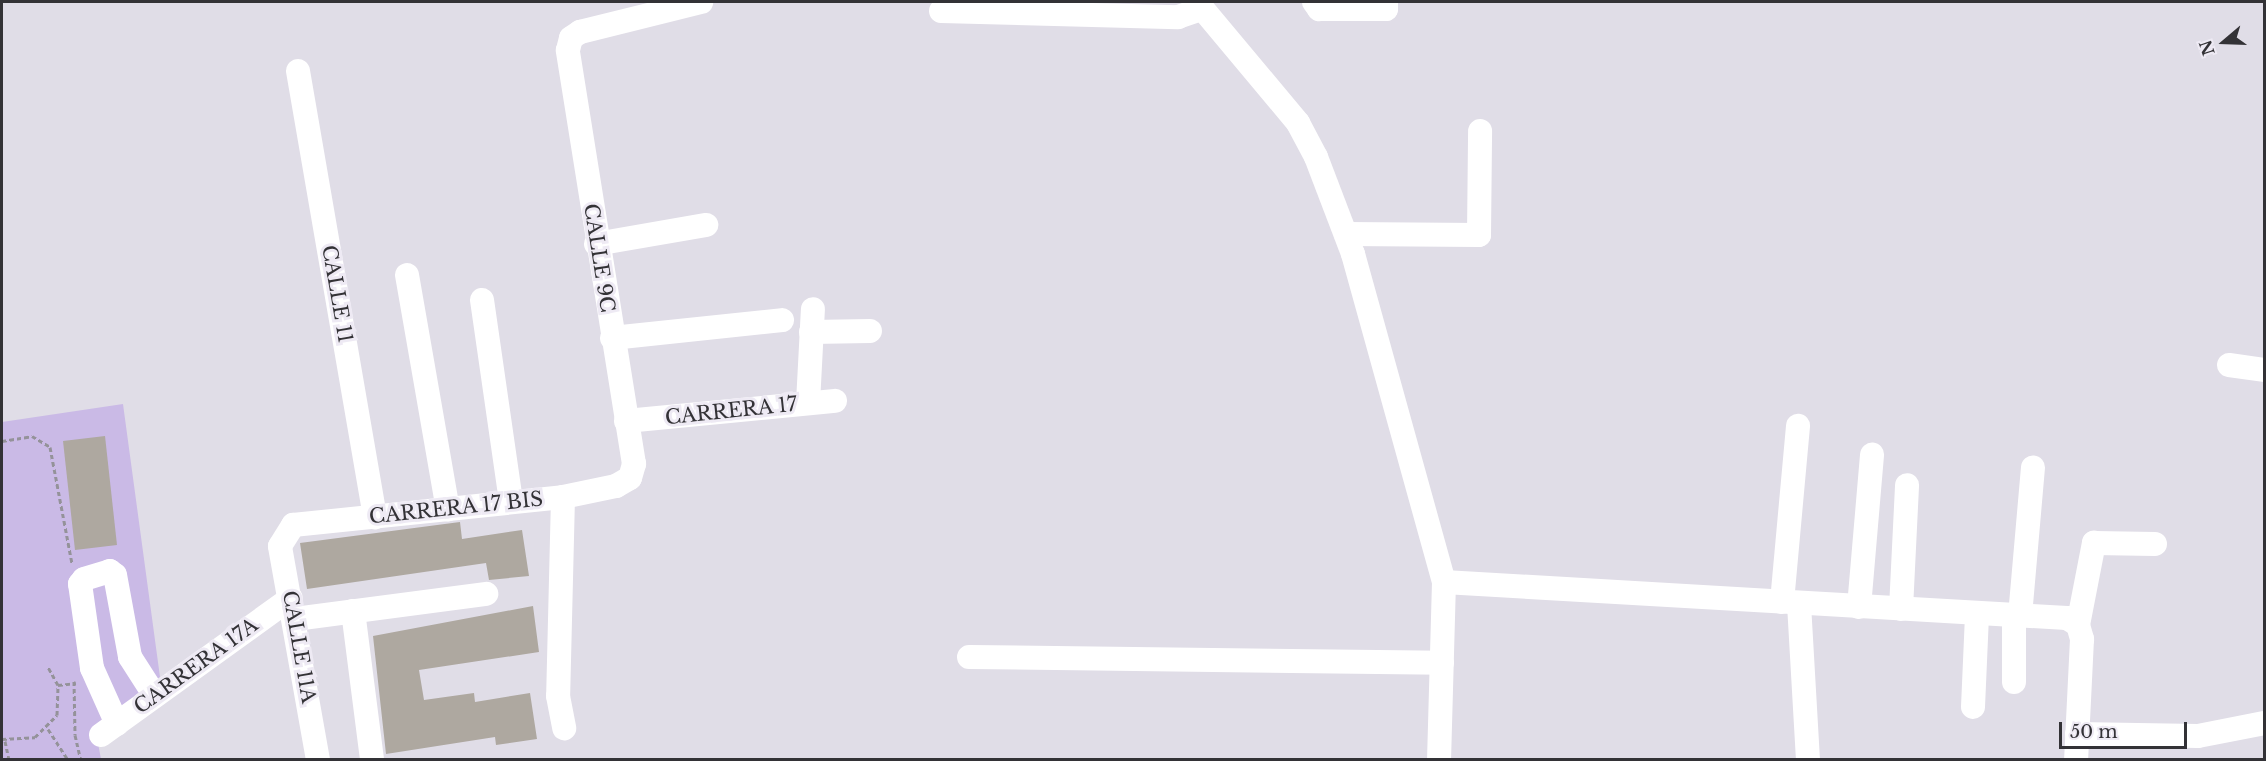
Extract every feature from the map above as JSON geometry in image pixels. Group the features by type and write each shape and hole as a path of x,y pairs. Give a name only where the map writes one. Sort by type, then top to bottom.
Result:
{"street":[{"name":"CALLE 9C","path":"630,478 634,464 596,244 568,50 571,38 580,32 701,2"},
{"path":"1314,2 1319,9 1386,9 1386,2"},
{"path":"941,10 1179,17 1199,5 1298,123 1346,234 1444,582 1439,759"},
{"name":"CALLE 11","path":"298,71 375,517"},
{"path":"1346,234 1479,235 1480,131"},
{"path":"596,244 706,225"},
{"path":"407,275 447,509"},
{"path":"482,300 511,501"},
{"path":"612,338 782,320"},
{"path":"808,403 812,321 870,331"},
{"path":"2229,365 2265,370"},
{"name":"CARRERA 17","path":"626,421 836,401"},
{"path":"1798,426 1790,603 1808,759"},
{"path":"1859,607 1872,455"},
{"path":"2014,682 2017,616 2033,468"},
{"name":"CARRERA 17 BIS","path":"283,535 293,525 563,497 616,486 630,478"},
{"path":"1902,609 1907,485"},
{"path":"563,497 558,696 564,728"},
{"name":"CALLE 11A","path":"283,535 280,546 293,608 318,759"},
{"path":"2076,759 2082,639 2078,625 2094,543 2155,544"},
{"name":"CARRERA 17A","path":"156,696 130,657 115,575 110,571 84,579 80,584 92,668 109,729 293,608"},
{"path":"1444,582 2067,618 2078,625"},
{"path":"293,608 353,611 486,594"},
{"path":"353,611 372,759"},
{"path":"1973,707 1977,614"},
{"path":"969,657 1442,663"},
{"path":"2077,734 2198,736 2265,723"}],"path":[{"path":"9,759 3,740 21,742 48,728 57,716 58,685 48,667"},
{"path":"58,685 75,683"},
{"path":"48,728 68,759"}],"shaded area":[{"path":"123,404 160,677 96,733 101,759 2,759 2,422"}],"building":[{"path":"105,436 117,545 75,550 63,441"},
{"path":"460,522 462,539 522,530 529,576 489,580 486,563 307,589 300,543"},
{"path":"533,606 539,652 419,670 424,700 474,693 475,702 530,693 537,739 496,745 495,737 386,754 373,636"}]}
